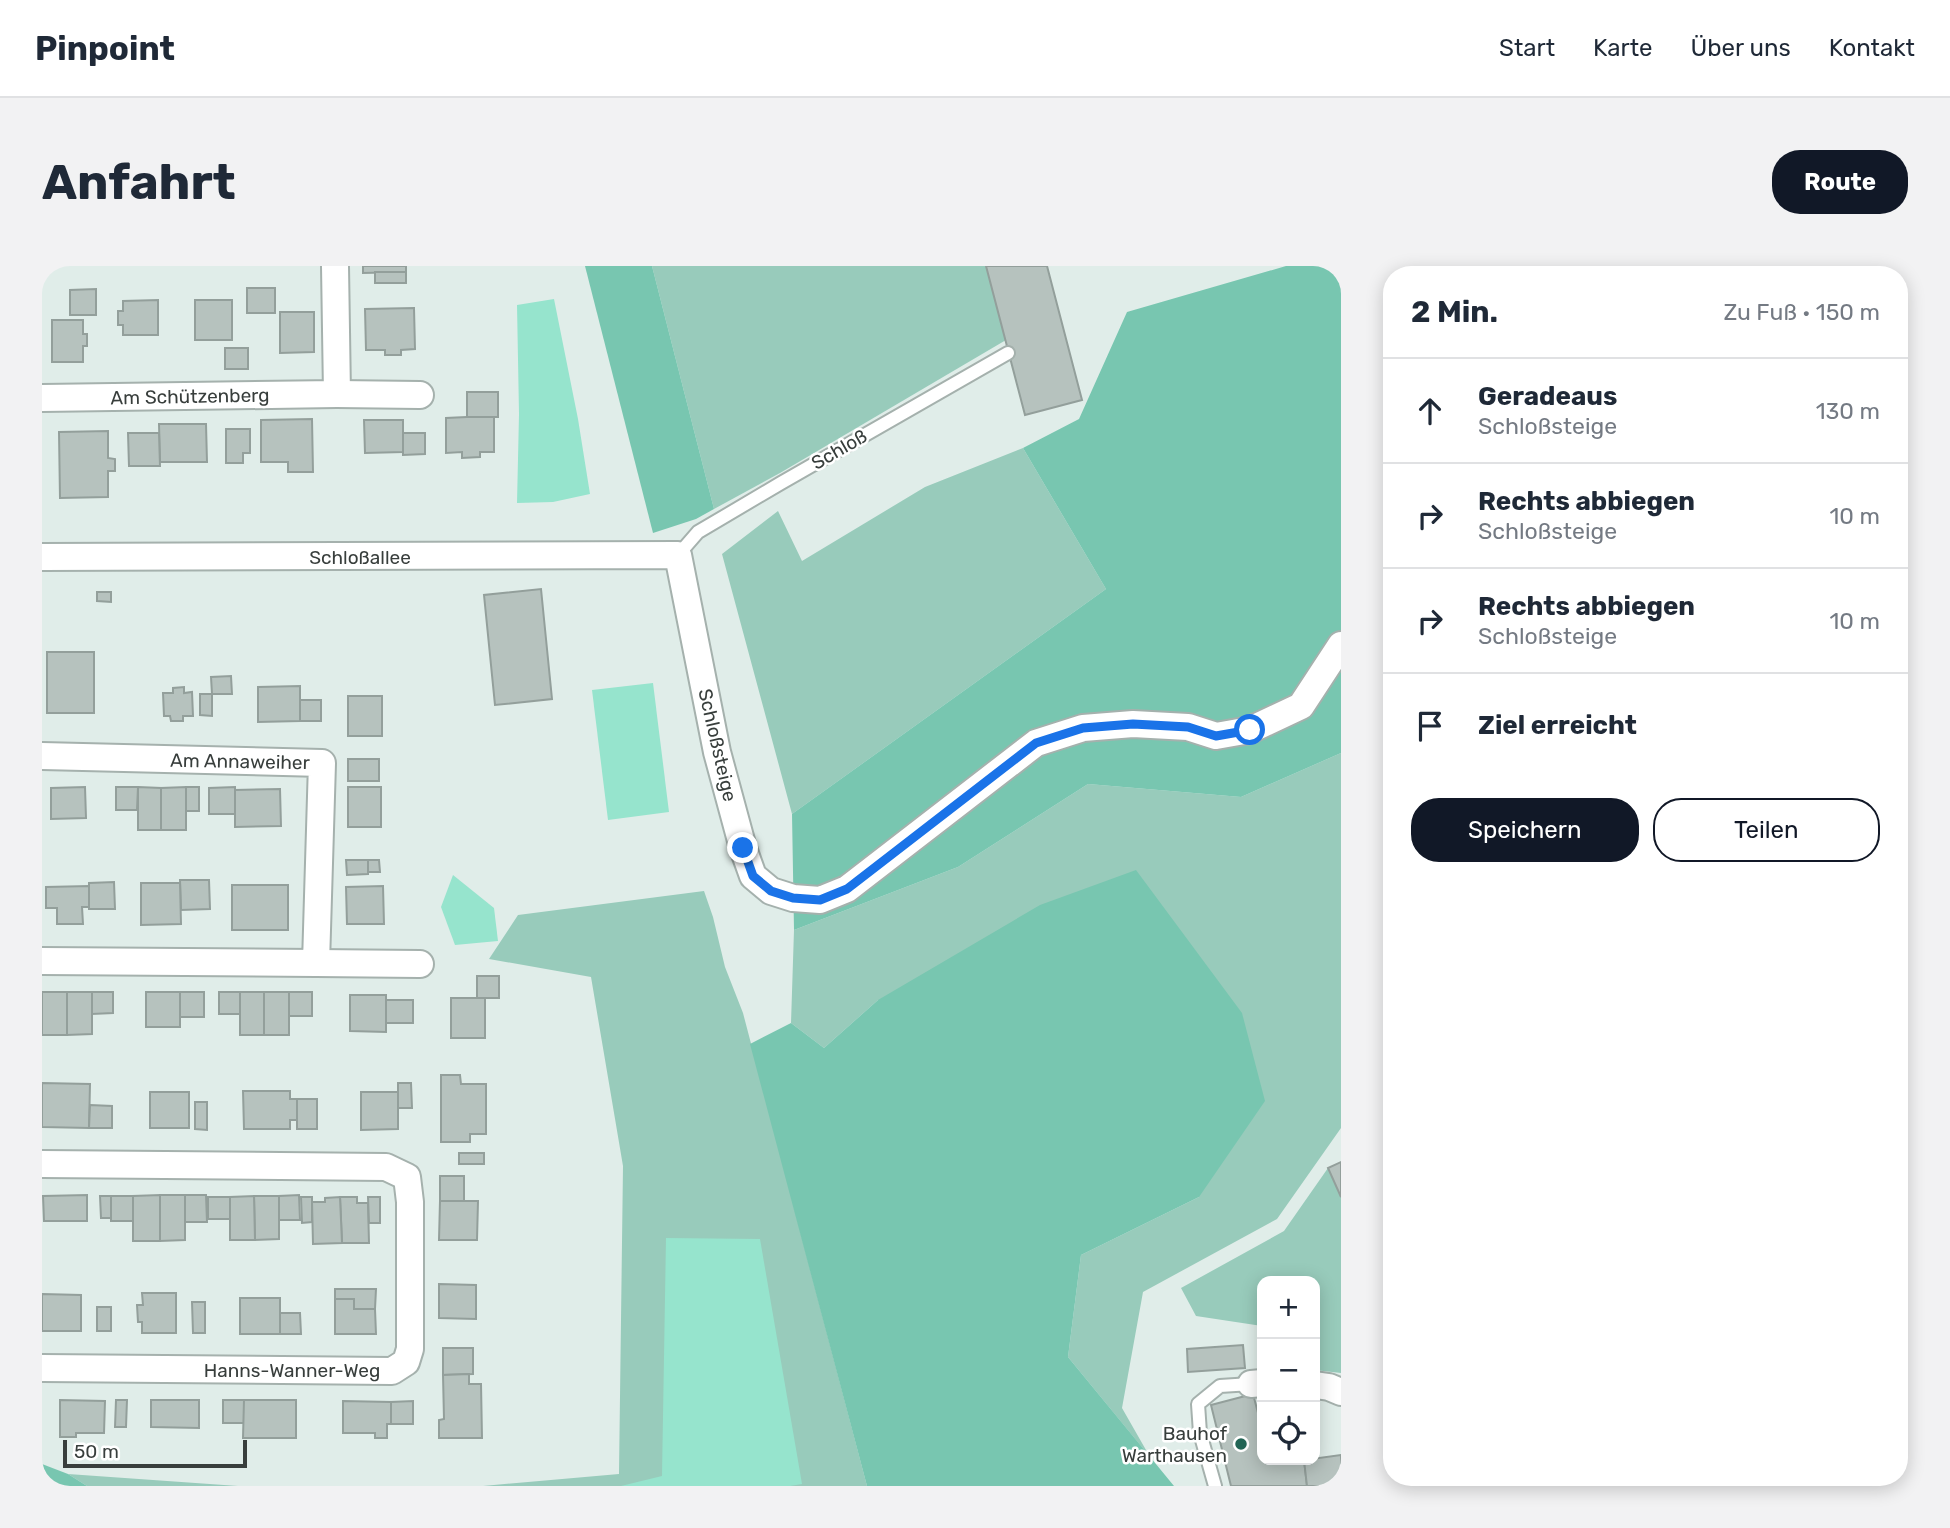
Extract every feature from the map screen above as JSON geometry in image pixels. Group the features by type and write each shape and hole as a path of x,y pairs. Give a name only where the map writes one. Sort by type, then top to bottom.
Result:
{"street":[{"path":"335,266 337,394"},
{"name":"Am Schützenberg","path":"42,398 337,394 420,396"},
{"name":"Schloßallee","path":"42,556 678,555"},
{"name":"Schloßsteige","path":"678,555 717,752 743,848 753,876 771,891 793,898 820,900 847,889 1036,743 1083,728 1133,724 1188,727 1216,736 1250,730 1300,706 1341,645"},
{"name":"Am Annaweiher","path":"42,756 322,763 316,962"},
{"path":"42,961 420,964"},
{"name":"Hanns-Wanner-Weg","path":"42,1164 386,1167 407,1177 410,1202 410,1349 406,1362 392,1370 42,1368"},
{"path":"1320,1386 1341,1392"}],"lane":[{"name":"Schloß","path":"678,555 698,532 1009,353"},
{"path":"1216,1486 1200,1433 1198,1404 1220,1386 1256,1384"}],"shaded area":[{"path":"585,266 652,266 714,509 696,519 653,533"},
{"path":"652,266 986,266 1006,340 714,509"},
{"path":"1286,266 1341,266 1341,753 1241,797 1088,784 958,867 794,930 792,814 1106,589 1023,448 1079,419 1127,312"},
{"path":"554,299 590,494 553,502 517,503 517,305"},
{"path":"1023,448 1106,589 792,814 722,554 778,511 802,561 925,487"},
{"path":"653,683 669,812 608,820 592,690"},
{"path":"1341,753 1341,1128 1277,1219 1143,1292 1122,1408 1150,1457 1068,1357 1081,1255 1199,1197 878,1000 824,1048 791,1023 794,930 958,867 1088,784 1241,797"},
{"path":"1136,870 1242,1013 1265,1101 1199,1197 1081,1255 1068,1357 1174,1486 867,1486 750,1044 791,1023 824,1048 878,1000 1040,905"},
{"path":"453,875 494,908 498,941 455,945 441,907"},
{"path":"704,891 725,967 743,1013 867,1486 483,1486 619,1474 623,1166 591,977 489,959 518,915"},
{"path":"1328,1168 1341,1197 1341,1373 1320,1371 1320,1276 1257,1276 1257,1325 1196,1316 1181,1288 1284,1231"},
{"path":"666,1238 760,1239 802,1484 621,1486 662,1476"},
{"path":"42,1464 68,1474 87,1486 42,1486"},
{"path":"68,1474 238,1486 87,1486"}],"building":[{"path":"363,266 406,266 406,272 363,273"},
{"path":"986,266 1047,266 1082,400 1025,415"},
{"path":"375,272 406,272 406,283 375,283"},
{"path":"247,288 275,288 275,313 247,313"},
{"path":"96,289 96,315 70,315 70,290"},
{"path":"158,300 158,335 123,335 123,325 118,325 118,311 123,311 123,301"},
{"path":"195,300 232,300 232,340 195,340"},
{"path":"414,308 415,349 401,350 401,355 385,355 385,350 366,350 365,309"},
{"path":"280,312 314,312 314,352 280,353"},
{"path":"52,320 83,320 83,334 87,334 87,346 83,346 83,362 52,362"},
{"path":"225,348 248,348 248,369 225,369"},
{"path":"467,392 498,392 498,417 467,417"},
{"path":"494,417 494,452 480,452 480,457 462,458 462,452 446,453 446,418"},
{"path":"312,419 313,472 288,472 288,462 261,462 261,420"},
{"path":"364,420 403,420 403,452 365,453"},
{"path":"159,424 206,424 207,462 160,462"},
{"path":"226,429 250,429 250,453 243,453 243,463 226,463"},
{"path":"108,431 108,458 115,459 115,471 108,471 108,497 60,498 59,432"},
{"path":"128,433 159,433 160,466 129,466"},
{"path":"403,433 425,433 425,454 403,455"},
{"path":"541,589 552,699 495,705 484,595"},
{"path":"97,592 111,592 111,602 97,601"},
{"path":"47,652 94,652 94,713 47,713"},
{"path":"231,676 232,694 212,694 211,677"},
{"path":"300,686 300,721 258,722 258,687"},
{"path":"184,687 184,693 192,692 193,716 183,716 183,721 171,721 170,716 164,716 163,693 173,693 173,688"},
{"path":"200,694 212,694 212,716 200,715"},
{"path":"348,696 382,696 382,736 348,736"},
{"path":"300,700 321,700 321,721 300,721"},
{"path":"348,759 379,759 379,781 348,781"},
{"path":"85,787 86,818 51,819 51,788"},
{"path":"116,787 138,787 137,810 116,810"},
{"path":"138,787 161,788 161,830 138,830"},
{"path":"186,787 199,787 199,811 186,811"},
{"path":"186,787 186,830 161,830 161,788"},
{"path":"235,787 235,814 209,814 209,788"},
{"path":"348,787 381,787 381,827 348,827"},
{"path":"280,789 281,826 235,827 235,790"},
{"path":"346,860 368,860 368,874 347,875"},
{"path":"368,860 379,860 380,872 368,872"},
{"path":"180,880 209,880 210,909 181,910"},
{"path":"114,882 115,909 89,909 89,883"},
{"path":"141,883 180,883 181,924 141,925"},
{"path":"232,885 288,885 288,930 232,930"},
{"path":"89,886 89,907 82,907 83,924 57,924 57,908 46,908 46,887"},
{"path":"383,886 384,924 347,924 346,887"},
{"path":"477,976 499,976 499,998 477,998"},
{"path":"42,992 67,992 67,1035 42,1035"},
{"path":"67,992 92,992 92,1034 67,1035"},
{"path":"92,992 113,992 113,1013 92,1014"},
{"path":"146,992 180,992 180,1027 146,1027"},
{"path":"180,992 204,992 204,1017 180,1017"},
{"path":"219,992 240,992 240,1014 219,1014"},
{"path":"240,992 264,992 264,1035 240,1035"},
{"path":"264,992 289,992 289,1035 264,1035"},
{"path":"289,992 312,992 312,1016 289,1016"},
{"path":"350,995 386,995 386,1032 350,1031"},
{"path":"451,998 485,998 485,1038 451,1038"},
{"path":"386,1000 413,1000 413,1023 386,1023"},
{"path":"441,1075 460,1075 461,1084 486,1084 486,1134 470,1134 470,1142 441,1142"},
{"path":"42,1083 90,1084 89,1128 42,1127"},
{"path":"398,1083 411,1083 412,1108 398,1108"},
{"path":"243,1091 290,1091 290,1099 297,1099 297,1120 290,1120 290,1129 244,1129"},
{"path":"150,1092 189,1092 189,1128 150,1128"},
{"path":"361,1092 398,1092 398,1129 361,1130"},
{"path":"297,1099 317,1099 317,1129 297,1129"},
{"path":"195,1102 207,1102 207,1130 195,1129"},
{"path":"90,1105 112,1106 112,1128 89,1128"},
{"path":"459,1153 484,1153 484,1164 459,1164"},
{"path":"1341,1162 1341,1197 1328,1168"},
{"path":"440,1176 464,1176 464,1201 440,1201"},
{"path":"87,1195 87,1221 44,1221 43,1196"},
{"path":"160,1195 185,1195 185,1240 160,1241"},
{"path":"160,1195 160,1241 133,1241 133,1196"},
{"path":"185,1195 206,1195 207,1222 185,1222"},
{"path":"299,1195 300,1220 279,1220 279,1196"},
{"path":"100,1196 111,1196 111,1218 101,1218"},
{"path":"111,1196 133,1196 133,1221 111,1221"},
{"path":"254,1196 279,1196 279,1239 255,1240"},
{"path":"254,1196 255,1240 230,1240 230,1197"},
{"path":"208,1197 230,1197 230,1219 208,1219"},
{"path":"301,1197 312,1197 312,1222 302,1223"},
{"path":"340,1197 357,1197 357,1203 368,1203 369,1243 342,1243"},
{"path":"340,1197 342,1243 313,1244 312,1202 325,1202 325,1198"},
{"path":"368,1197 380,1197 380,1223 369,1223"},
{"path":"440,1201 478,1201 477,1240 439,1240"},
{"path":"439,1284 476,1285 476,1319 439,1318"},
{"path":"335,1289 376,1289 375,1309 354,1309 354,1299 335,1299"},
{"path":"142,1293 176,1293 176,1333 142,1333 137,1305 143,1305"},
{"path":"42,1294 81,1295 81,1331 42,1331"},
{"path":"240,1298 280,1298 280,1334 240,1334"},
{"path":"335,1299 354,1299 354,1309 375,1309 376,1334 335,1334"},
{"path":"192,1302 205,1302 205,1333 193,1333"},
{"path":"97,1307 111,1307 111,1331 97,1331"},
{"path":"280,1313 300,1313 301,1334 280,1334"},
{"path":"1243,1345 1245,1368 1188,1372 1187,1349"},
{"path":"443,1348 473,1348 473,1374 443,1375"},
{"path":"469,1374 469,1384 481,1384 482,1438 439,1438 439,1420 444,1419 443,1375"},
{"name":"Bauhof Warthausen","path":"1253,1394 1257,1409 1257,1465 1305,1465 1307,1486 1231,1486 1211,1405"},
{"path":"60,1400 105,1401 104,1433 76,1433 76,1437 60,1437"},
{"path":"116,1400 127,1400 126,1427 115,1427"},
{"path":"151,1400 199,1400 199,1428 151,1427"},
{"path":"223,1400 244,1400 244,1423 223,1423"},
{"path":"244,1400 296,1400 296,1438 243,1438"},
{"path":"343,1401 391,1402 391,1424 387,1424 387,1438 375,1438 375,1433 343,1433"},
{"path":"413,1401 413,1424 391,1424 391,1402"},
{"path":"1341,1455 1341,1486 1307,1486 1305,1465 1320,1465 1320,1458"}],"place":[{"name":"Bauhof Warthausen","path":"1241,1444"}],"route":[{"path":"743,848 753,876 771,891 793,898 820,900 847,889 1036,743 1083,728 1133,724 1188,727 1216,736 1250,730"}]}
